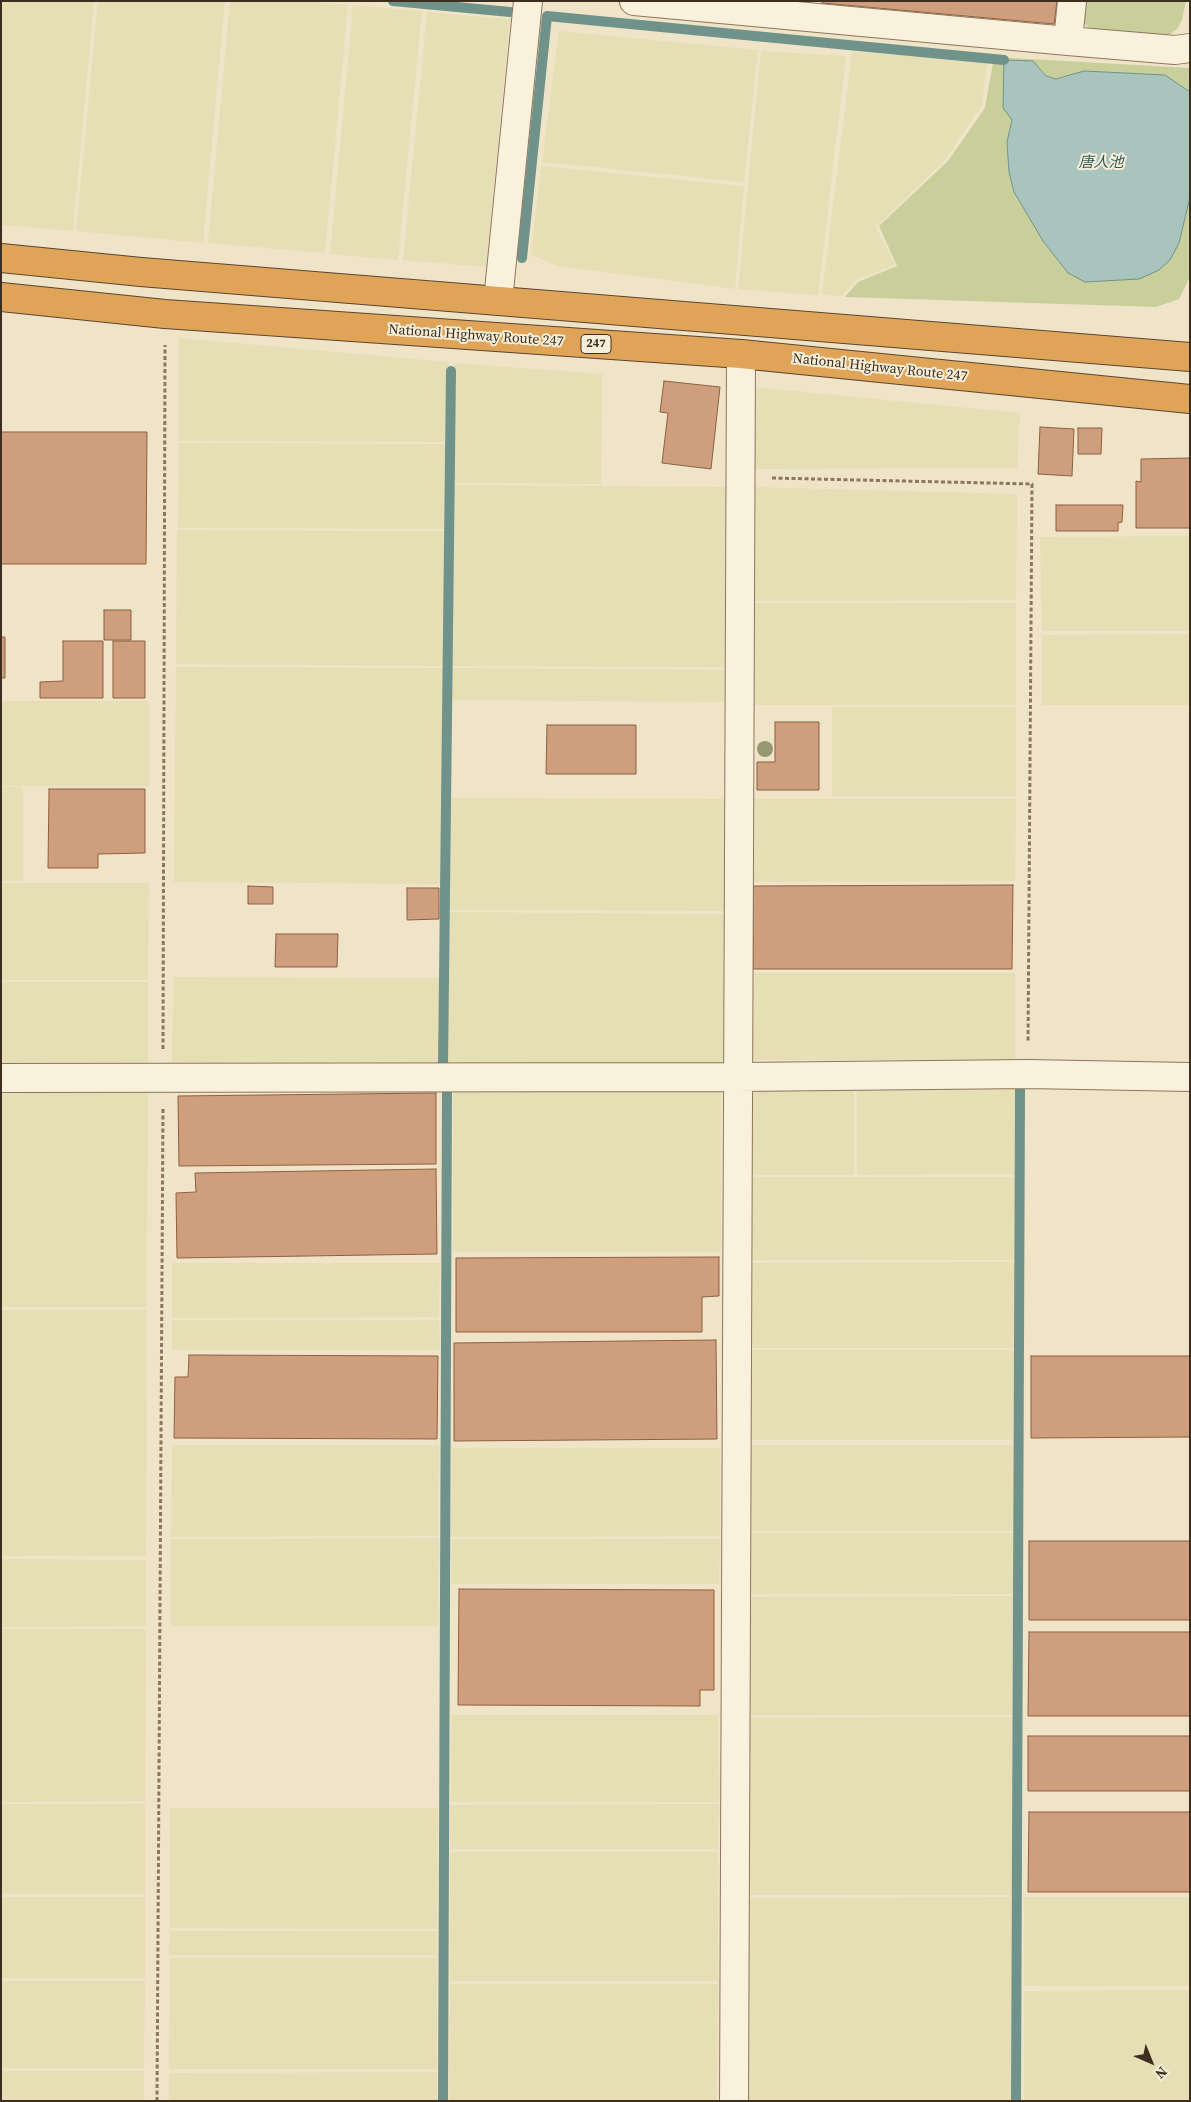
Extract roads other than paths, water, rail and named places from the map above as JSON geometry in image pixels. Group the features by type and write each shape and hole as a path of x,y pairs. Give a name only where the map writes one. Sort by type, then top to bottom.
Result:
{"highway":[{"path":"1,258 151,273 1190,357"},
{"name":"National Highway Route 247","path":"1,298 165,314 741,354 1190,399"}],"street":[{"path":"498,301 528,1"},
{"path":"634,1 1174,50 1190,48"},
{"path":"1068,41 1072,1"},
{"path":"734,2101 741,354"},
{"path":"1,1078 1028,1074 1190,1077"}],"water":[{"name":"唐人池","path":"1004,60 1033,61 1046,76 1056,79 1084,71 1165,75 1190,92 1190,197 1179,243 1170,260 1159,270 1139,279 1085,282 1068,273 1043,241 1014,192 1009,172 1007,142 1012,120 1003,108"}],"waterway":[{"path":"393,1 510,12"},
{"path":"522,258 547,16 1004,60"},
{"path":"443,1065 451,371"},
{"path":"1016,2101 1020,1089"},
{"path":"443,2101 447,1090"}]}
